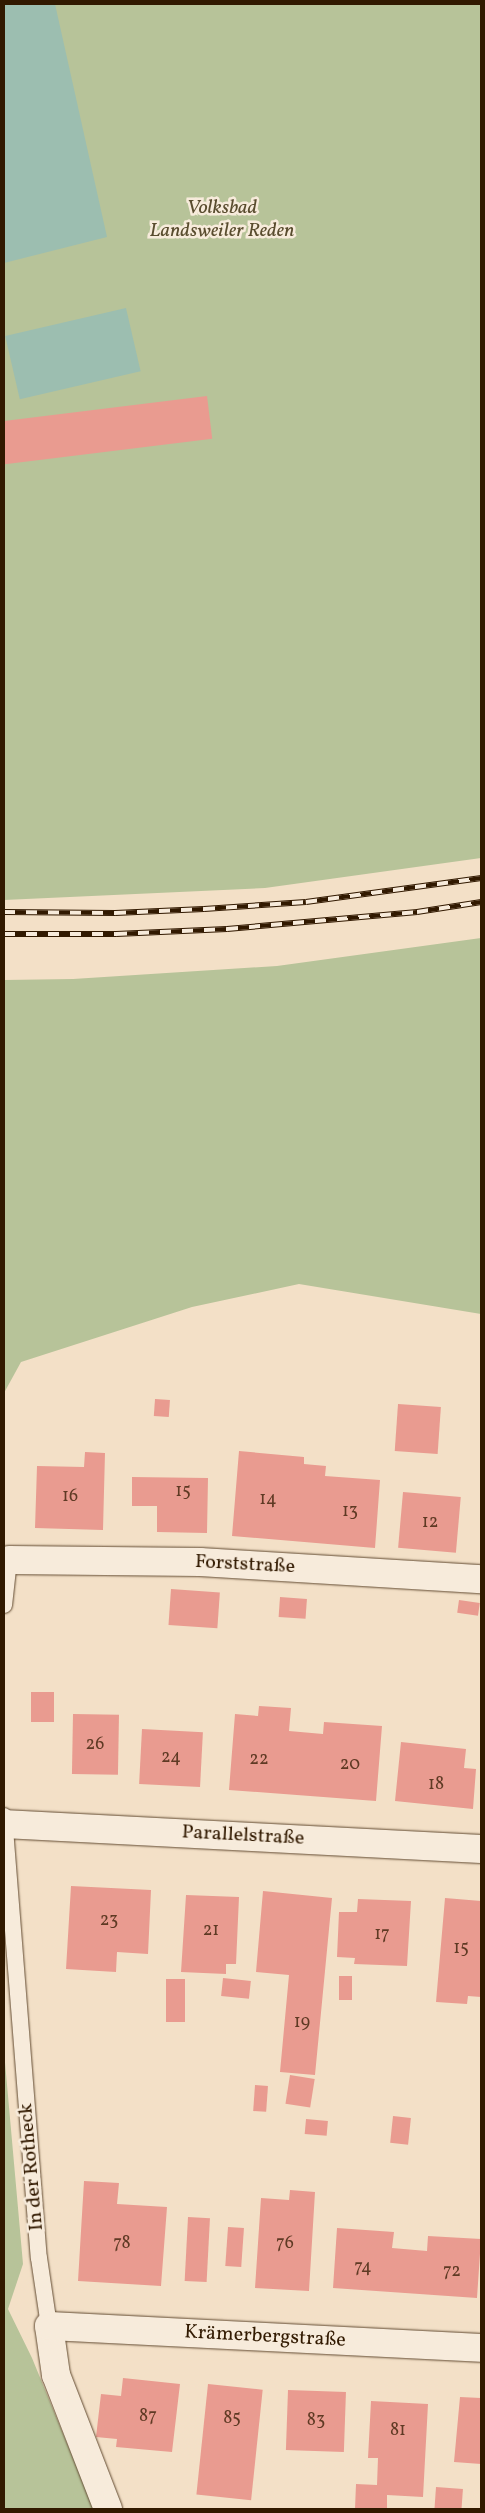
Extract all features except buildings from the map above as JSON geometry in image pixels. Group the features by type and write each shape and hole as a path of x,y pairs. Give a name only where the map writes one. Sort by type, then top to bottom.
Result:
{"street":[{"name":"Forststraße","path":"9,1560 200,1562 481,1579"},
{"name":"Parallelstraße","path":"4,1824 481,1849"},
{"name":"Krämerbergstraße","path":"49,2326 481,2348"},
{"name":"In der Rotheck","path":"49,2326 56,2375 108,2509"}],"lane":[{"path":"4,1606 9,1560"},
{"name":"In der Rotheck","path":"4,1814 38,2248 49,2326"}],"green space":[{"name":"Volksbad Landsweiler Reden","path":"4,4 481,4 481,858 265,888 4,900"},
{"path":"481,938 481,1314 299,1284 192,1307 21,1362 4,1393 4,980 73,979 277,966"},
{"path":"4,2051 23,2264 8,2309 32,2358 94,2509 4,2509"}],"shaded area":[{"path":"4,4 55,4 107,237 4,263"},
{"path":"126,308 141,371 20,399 5,336"}],"railway":[{"path":"4,912 115,913 306,902 481,878"},
{"path":"4,934 116,934 227,929 417,912 481,902"}]}
